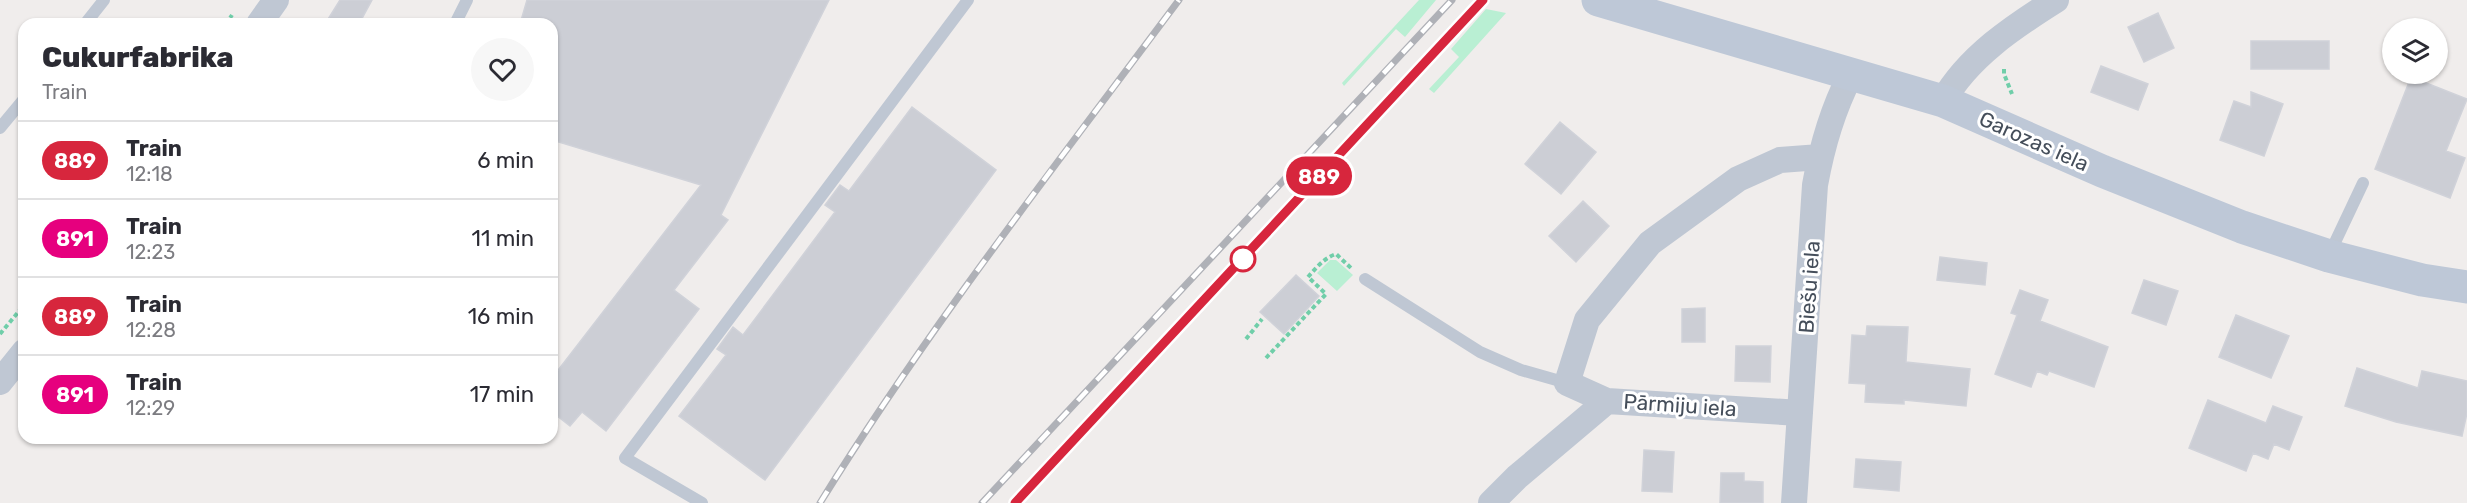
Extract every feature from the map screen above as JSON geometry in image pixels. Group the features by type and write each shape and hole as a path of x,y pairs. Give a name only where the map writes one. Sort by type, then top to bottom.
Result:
{"main road":[{"name":"Garozas iela","path":"1598,0 1667,9 1769,49 1850,76 1943,101 2156,193 2242,227 2329,256 2422,280 2467,287"}],"street":[{"path":"263,18 276,0"},
{"path":"1943,101 1954,82 1972,63 2018,24 2056,0"},
{"name":"Biešu iela","path":"1794,503 1815,185 1820,157 1835,107 1850,76"},
{"path":"1607,401 1567,383 1587,320 1650,243 1738,179 1780,160 1820,157"},
{"path":"0,382 18,360"},
{"name":"Pārmiju iela","path":"1491,503 1517,477 1607,401 1800,413"}],"lane":[{"path":"90,18 104,0"},
{"path":"458,18 467,0"},
{"path":"702,503 625,458 968,0"},
{"path":"0,128 18,106"},
{"path":"2329,256 2363,183"},
{"path":"1365,279 1480,352 1521,369 1567,383"}],"path":[{"path":"1266,358 1326,294 1308,277 1328,256 1336,254 1365,279"},
{"path":"0,334 18,312"},
{"path":"1246,339 1262,319"}],"green space":[{"path":"1419,0 1436,0 1405,37 1396,29 1344,86 1342,83"},
{"path":"1486,9 1506,13 1434,93 1429,89 1459,57 1451,49"},
{"path":"1330,260 1336,260 1353,275 1337,291 1317,273"}],"building":[{"path":"340,0 372,0 362,18 329,18"},
{"path":"527,0 829,0 721,215 728,220 674,290 699,309 606,431 582,412 570,426 558,417 558,370 701,185 558,142 558,18 522,18"},
{"path":"2158,13 2174,48 2144,62 2128,27"},
{"path":"2251,41 2329,41 2329,69 2251,69"},
{"path":"2101,66 2148,84 2138,110 2091,92"},
{"path":"2408,84 2429,84 2467,99 2446,151 2465,158 2450,198 2375,169"},
{"path":"2251,92 2283,104 2264,156 2220,140 2234,101 2251,107"},
{"path":"912,107 996,170 765,480 679,416 726,355 717,349 733,327 743,335 835,212 825,205 840,185 849,191"},
{"path":"1560,122 1596,152 1561,194 1525,164"},
{"path":"1583,201 1609,226 1576,262 1549,236"},
{"path":"1940,257 1987,263 1985,285 1937,280"},
{"path":"1296,275 1319,296 1284,334 1260,312"},
{"path":"2144,280 2178,291 2166,325 2132,313"},
{"path":"2020,290 2048,300 2040,321 2108,347 2094,387 2049,371 2047,375 2037,371 2031,387 1995,374 2017,315 2011,313"},
{"path":"1705,308 1705,342 1682,342 1682,309"},
{"path":"2236,315 2289,336 2271,378 2219,357"},
{"path":"1867,326 1908,327 1906,362 1970,369 1966,406 1904,400 1904,404 1865,402 1866,384 1849,383 1852,335 1866,336"},
{"path":"1736,346 1771,346 1770,382 1735,381"},
{"path":"2357,368 2418,388 2422,371 2467,381 2467,413 2462,436 2396,422 2345,406"},
{"path":"2208,400 2266,423 2273,406 2302,417 2289,450 2274,444 2268,459 2253,453 2246,471 2189,448"},
{"path":"1644,450 1674,452 1672,492 1642,491"},
{"path":"1856,459 1901,462 1899,491 1854,487"},
{"path":"1721,473 1744,473 1744,481 1763,482 1763,503 1720,503"}],"railway":[{"path":"820,503 861,438 949,310 1179,0"},
{"path":"982,503 1452,0"},
{"path":"1015,503 1483,0"}],"train":[{"name":"889","path":"1015,503 1483,0"}]}
